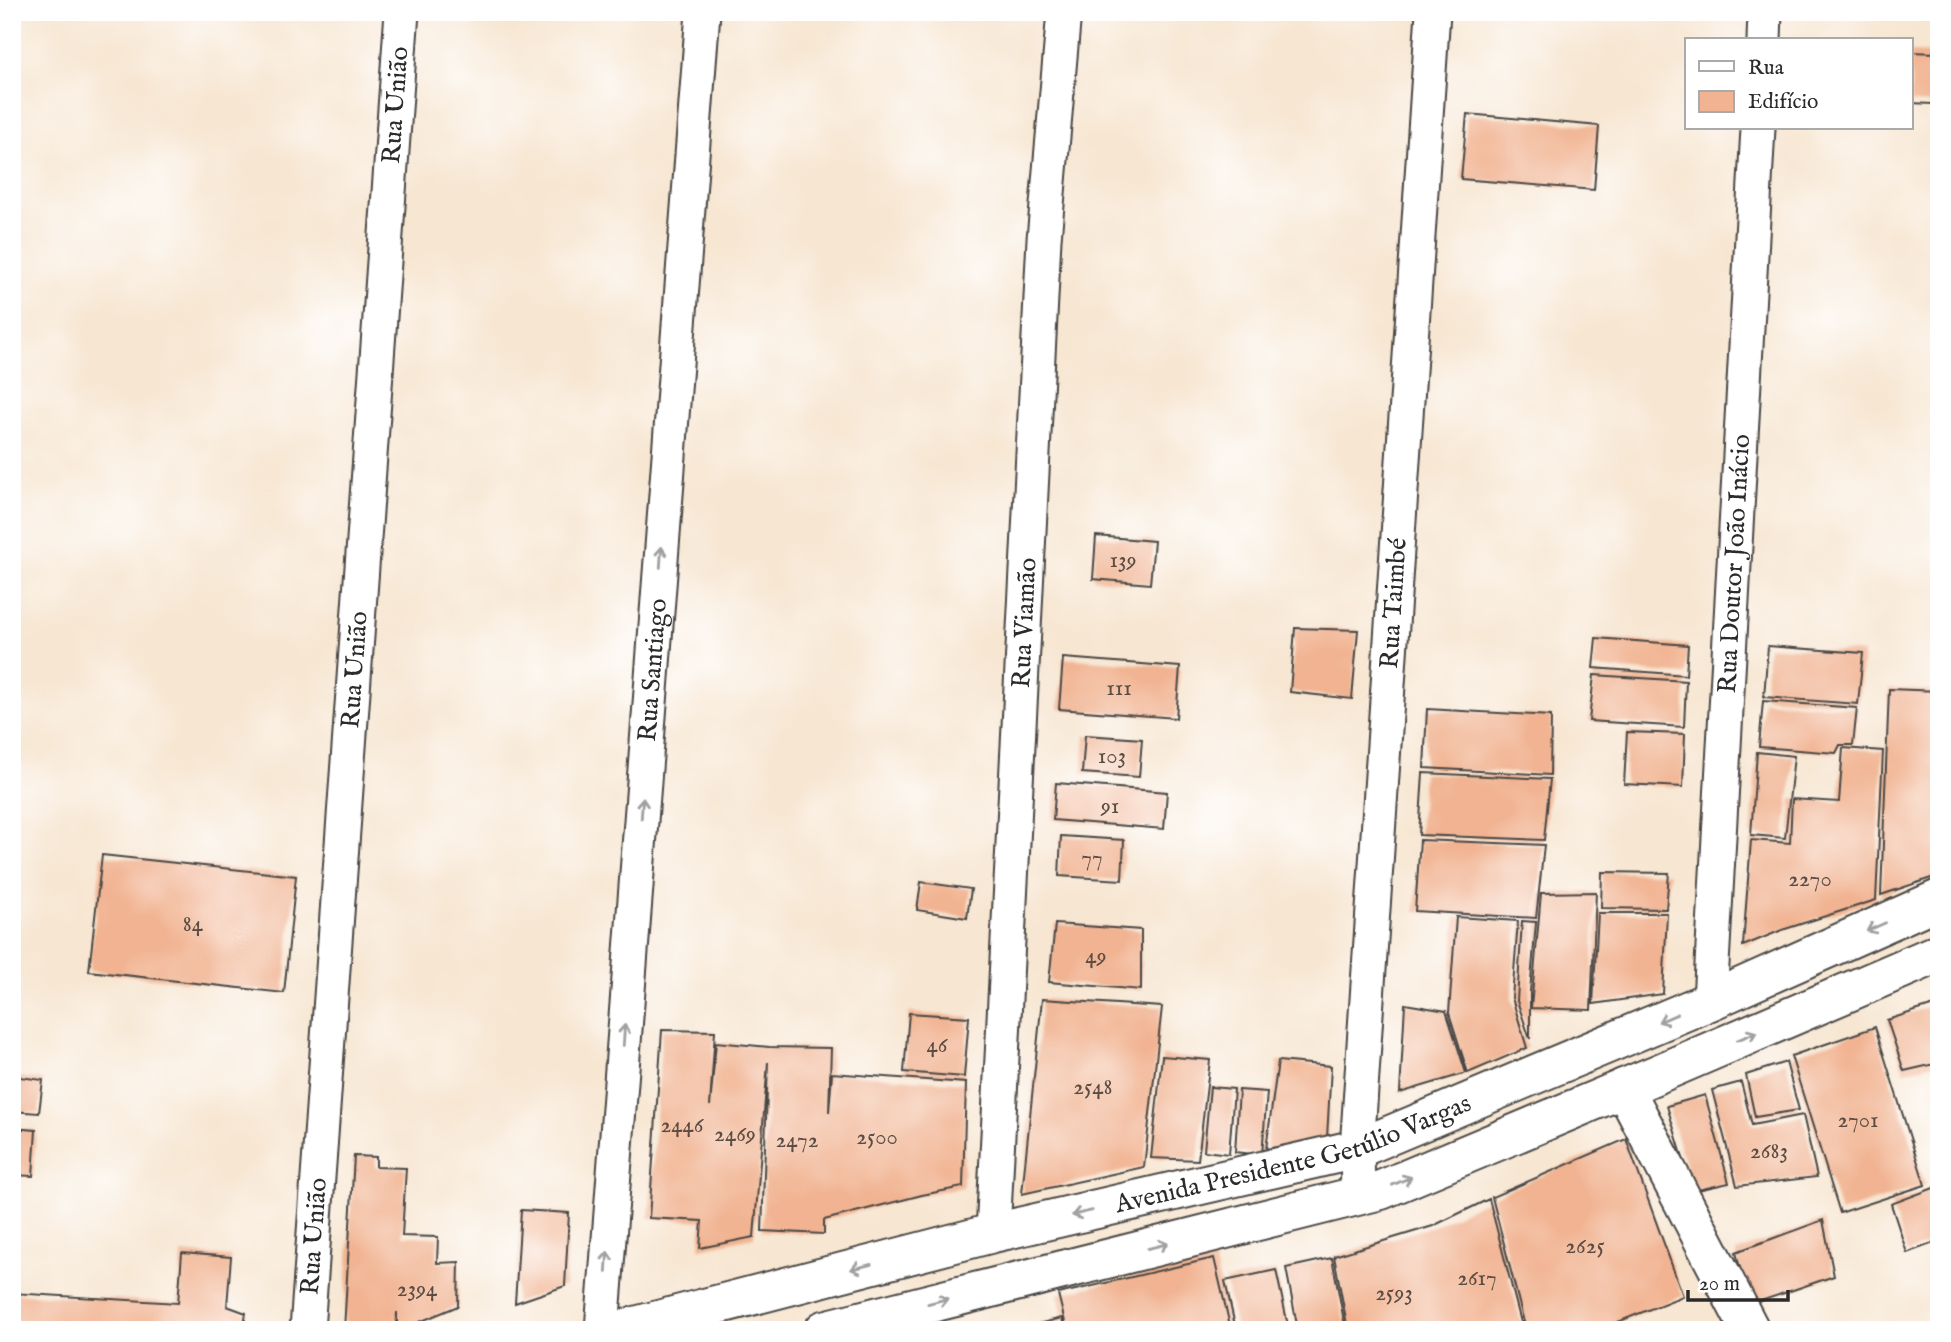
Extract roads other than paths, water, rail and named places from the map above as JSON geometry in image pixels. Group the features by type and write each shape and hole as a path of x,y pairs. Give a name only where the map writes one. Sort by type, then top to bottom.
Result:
{"main road":[{"name":"Avenida Presidente Getúlio Vargas","path":"620,1330 993,1233 1357,1149 1710,1001 1939,899"},
{"name":"Avenida Presidente Getúlio Vargas","path":"824,1330 1381,1190 1939,953"},
{"path":"1624,1088 1750,1330"}],"street":[{"name":"Rua União","path":"307,1330 402,12"},
{"name":"Rua Santiago","path":"602,1330 703,12"},
{"name":"Rua Viamão","path":"993,1233 1044,239 1064,12"},
{"name":"Rua Taimbé","path":"1359,1195 1357,1149 1433,12"},
{"path":"1764,38 1765,12"},
{"name":"Rua Doutor João Inácio","path":"1710,1001 1758,130"}]}
